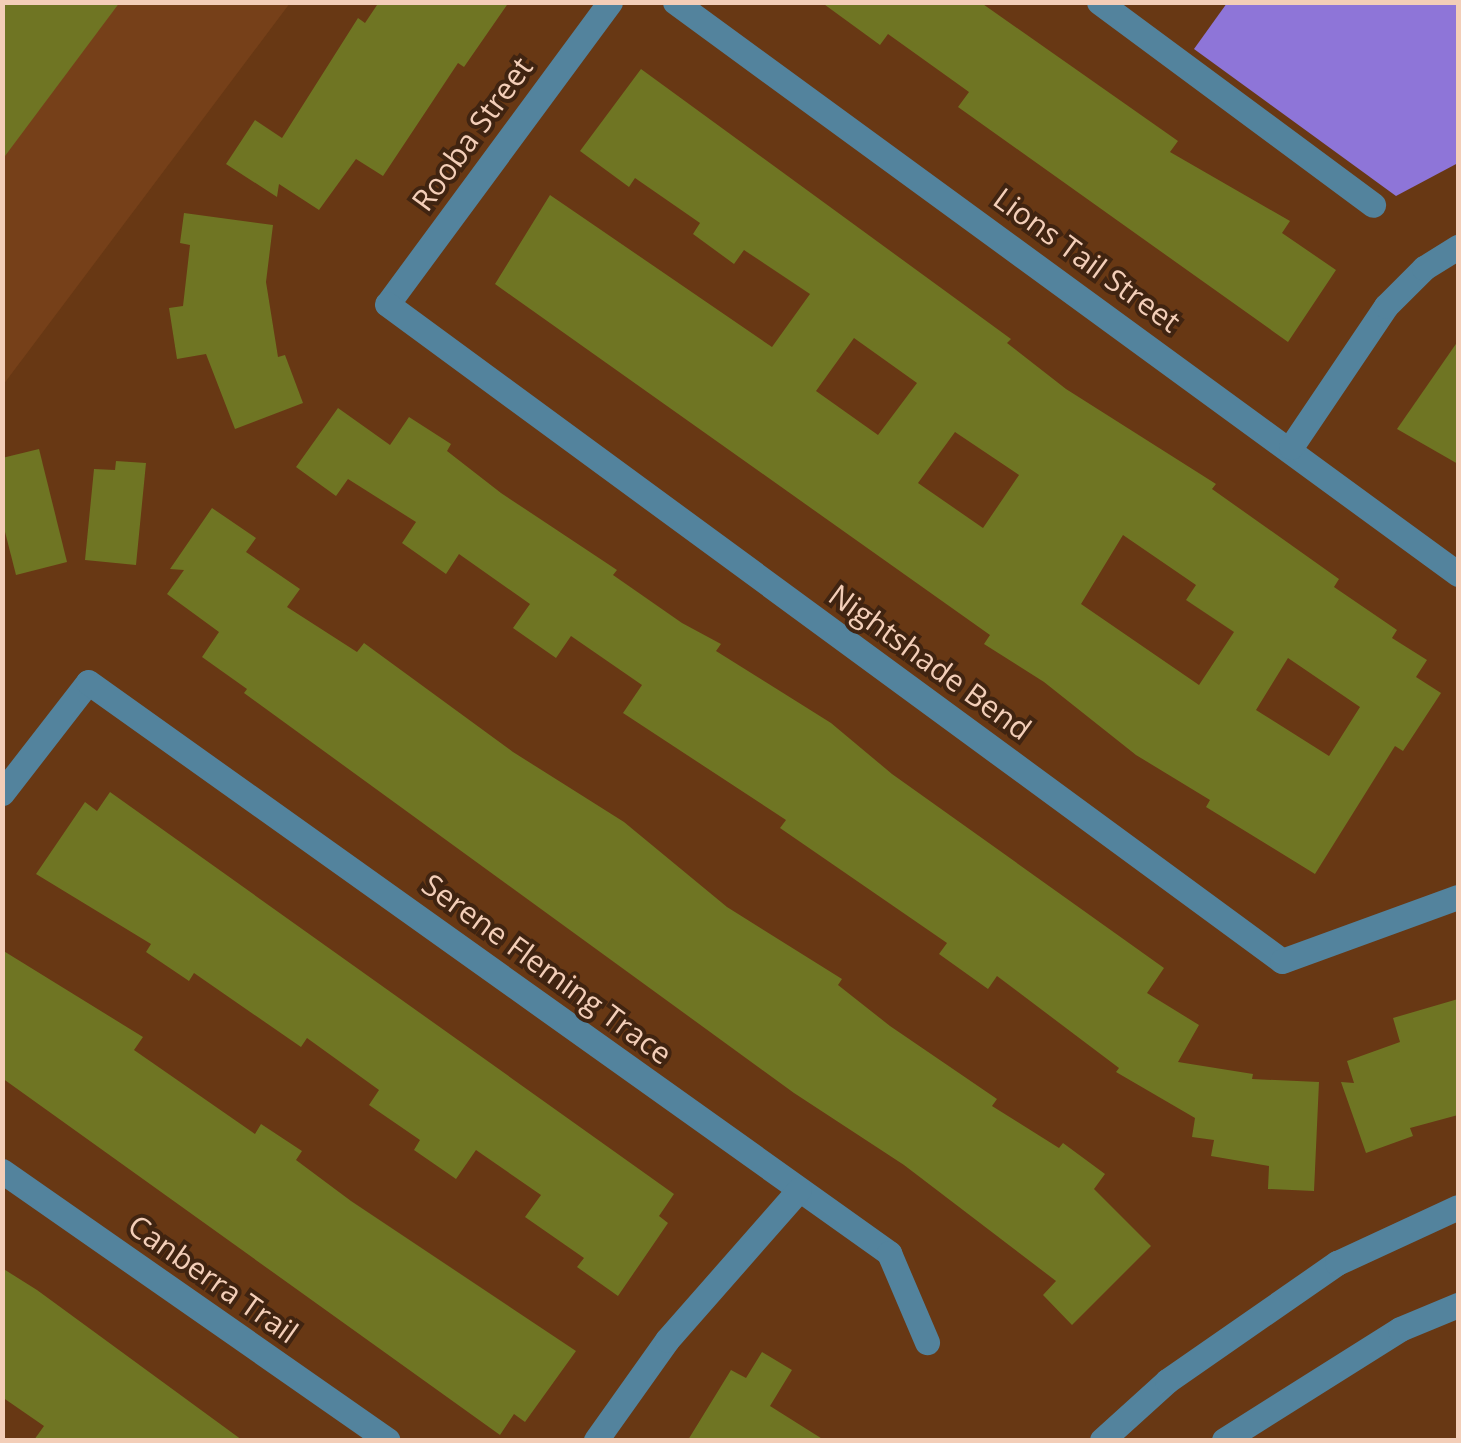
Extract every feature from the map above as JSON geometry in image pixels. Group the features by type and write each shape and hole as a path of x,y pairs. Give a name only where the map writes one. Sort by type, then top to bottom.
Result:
{"street":[{"name":"Rooba Street","path":"387,304 610,2"},
{"name":"Lions Tail Street","path":"675,2 1291,447 1458,574"},
{"path":"1100,2 1374,205"},
{"path":"1291,447 1386,306 1458,247"},
{"name":"Nightshade Bend","path":"387,304 1282,961 1458,897"},
{"name":"Serene Fleming Trace","path":"2,793 88,682 889,1254 928,1342"},
{"name":"Canberra Trail","path":"2,1172 387,1440"},
{"path":"596,1440 668,1340 799,1190"},
{"path":"1102,1440 1167,1381 1337,1263 1458,1207"},
{"path":"1224,1440 1400,1328 1458,1305"}],"shaded area":[{"path":"3,3 290,3 3,385"},
{"path":"1227,3 1458,3 1458,163 1396,196 1194,49"}],"building":[{"path":"2,2 120,2 2,160"},
{"path":"379,2 509,2 464,67 458,63 383,176 356,159 319,210 279,184 277,197 226,164 255,120 282,138 358,18 365,23"},
{"path":"821,2 980,2 1178,141 1170,152 1290,221 1282,233 1336,270 1288,342 958,107 969,92 888,34 880,45"},
{"path":"641,69 1011,339 1007,343 1066,389 1216,484 1212,489 1339,579 1334,587 1397,630 1392,638 1427,660 1416,677 1441,693 1403,751 1395,746 1315,874 1206,807 1210,800 1136,755 1044,682 984,644 990,635 495,284 550,195 772,347 810,294 744,250 734,264 693,234 700,223 635,178 629,187 580,151","holes":["854,338 917,383 878,435 816,391","955,432 1019,475 983,528 918,483","1123,535 1196,585 1186,600 1234,632 1199,685 1081,604","1288,658 1360,707 1329,756 1256,710"]},
{"path":"184,213 273,225 266,282 278,357 285,355 303,403 235,429 206,354 177,359 169,308 183,306 190,245 180,243"},
{"path":"1458,341 1458,464 1397,429"},
{"path":"338,408 390,445 409,417 451,444 447,451 501,493 617,570 613,575 682,623 721,644 716,651 831,723 892,774 1164,968 1147,993 1199,1025 1178,1062 1253,1074 1252,1079 1319,1082 1314,1191 1268,1189 1269,1166 1211,1156 1214,1140 1192,1137 1195,1118 1116,1072 1119,1068 997,976 988,989 939,954 947,943 780,828 786,820 623,713 642,685 571,636 556,658 513,628 530,604 459,554 446,574 402,543 416,522 348,479 336,496 296,467"},
{"path":"39,449 67,562 16,575 2,520 2,458"},
{"path":"116,461 146,463 136,565 85,560 94,469 115,470"},
{"path":"212,508 256,538 246,552 300,589 287,607 357,652 364,643 513,752 624,822 727,907 842,979 838,985 890,1026 997,1099 992,1106 1059,1148 1063,1143 1105,1174 1094,1189 1151,1246 1072,1325 1043,1295 1056,1281 904,1165 794,1093 244,693 247,689 202,657 219,632 167,594 184,570 170,569"},
{"path":"110,792 674,1194 659,1216 668,1223 618,1296 577,1267 584,1258 525,1217 541,1195 476,1150 456,1179 414,1150 420,1140 369,1105 379,1090 307,1038 301,1047 194,973 189,981 146,952 151,944 36,874 85,802 97,811"},
{"path":"2,950 143,1037 134,1050 255,1134 261,1124 302,1151 296,1160 351,1201 576,1351 525,1422 514,1414 500,1435 2,1078"},
{"path":"1458,999 1458,1115 1410,1128 1413,1136 1366,1153 1341,1082 1354,1083 1347,1061 1400,1042 1393,1018"},
{"path":"2,1268 242,1440 34,1440 44,1426 2,1397"},
{"path":"762,1352 792,1370 770,1406 824,1440 688,1440 731,1370 746,1378"}]}
